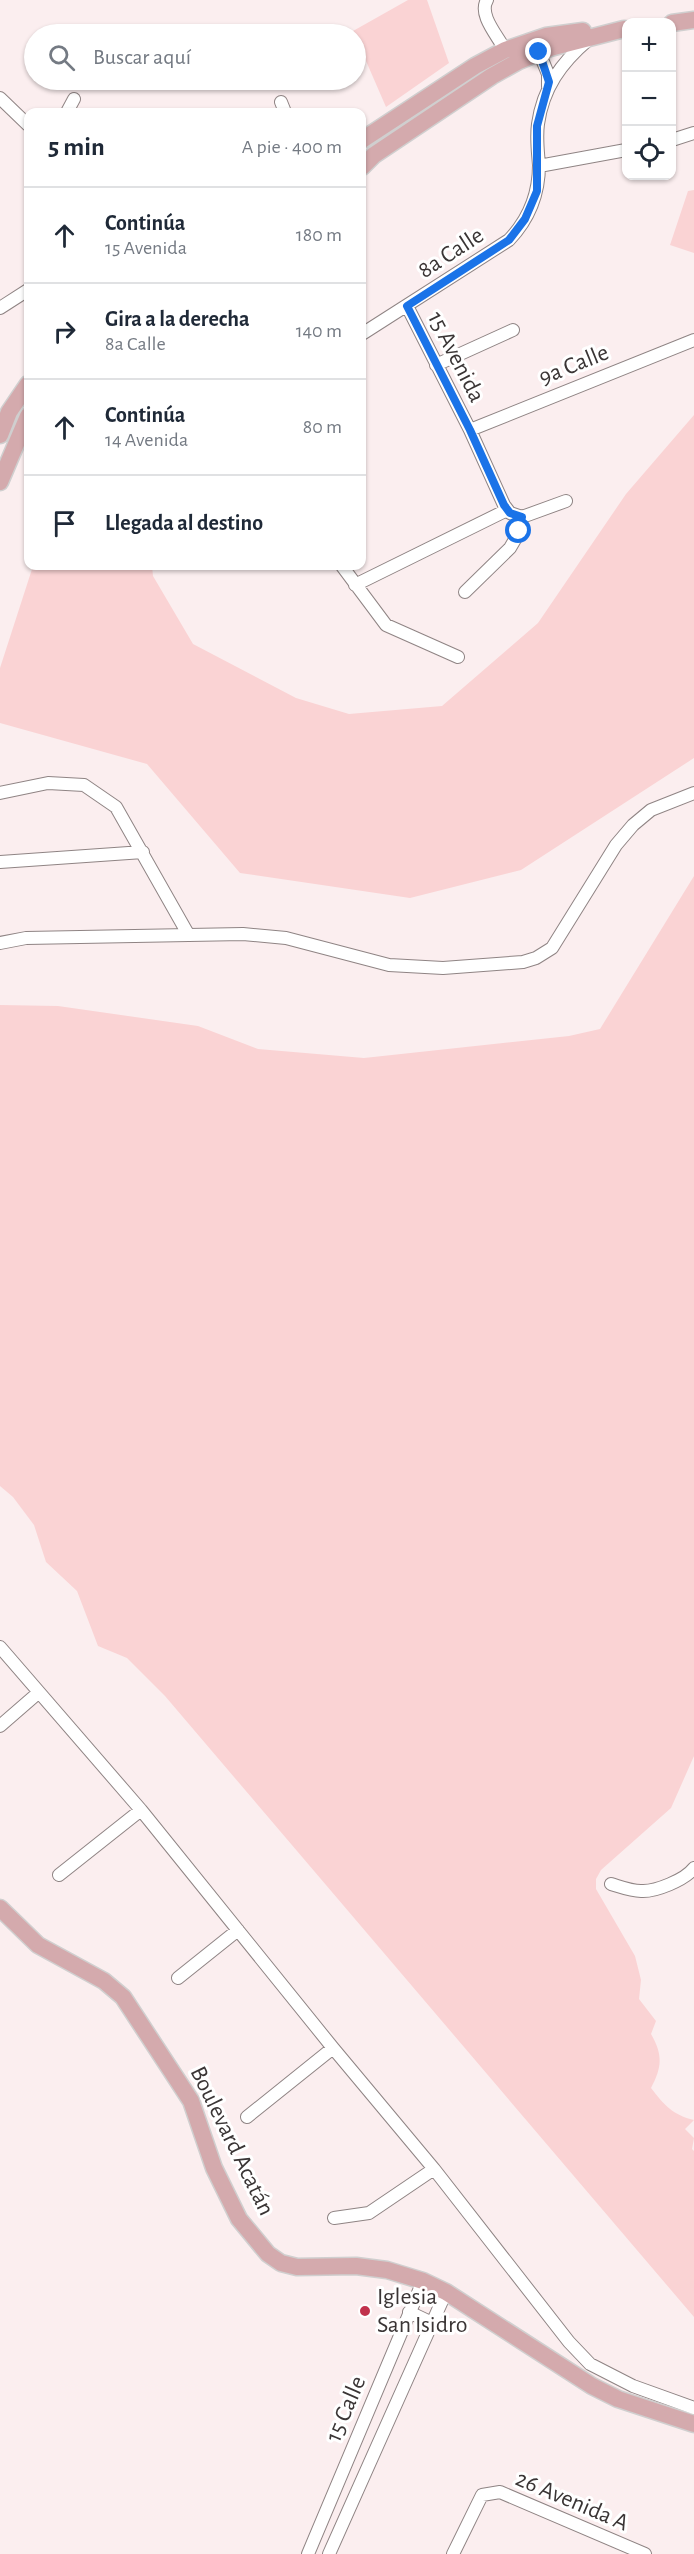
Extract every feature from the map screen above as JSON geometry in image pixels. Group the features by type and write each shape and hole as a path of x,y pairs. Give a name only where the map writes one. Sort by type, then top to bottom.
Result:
{"main road":[{"path":"676,22 694,20"},
{"path":"366,137 475,66 505,50 546,36 600,28 622,29"},
{"path":"366,162 492,76 539,52 622,30"},
{"path":"0,435 9,412 24,390"},
{"path":"0,482 24,425"},
{"path":"0,455 18,438"},
{"name":"Boulevard Acatán","path":"0,1908 38,1945 104,1981 123,1997 191,2101 214,2168 239,2219 268,2254 281,2263 297,2267 356,2266 387,2270 423,2281 446,2292 592,2386 618,2399 693,2420"}],"street":[{"path":"487,0 484,13 505,50"},
{"path":"548,87 568,57 589,39"},
{"path":"539,52 548,74 548,87"},
{"name":"8a Calle","path":"366,332 509,240 522,225 537,191 537,126 548,87"},
{"path":"0,98 24,121"},
{"path":"69,108 74,99"},
{"path":"676,139 694,133"},
{"path":"538,166 622,151"},
{"path":"0,308 24,293"},
{"name":"15 Avenida","path":"407,306 470,430 507,510"},
{"path":"436,365 513,330"},
{"name":"9a Calle","path":"470,430 694,339"},
{"path":"355,585 507,510 522,517 566,501"},
{"path":"465,592 514,543 522,517"},
{"path":"345,570 379,618 391,629 458,657"},
{"path":"0,793 48,783 84,785 116,807 188,934"},
{"path":"0,943 26,938 243,934 286,938 389,965 443,968 523,962 536,958 552,948 616,845 633,825 651,810 694,792"},
{"path":"0,861 143,852"},
{"path":"0,1647 141,1810 434,2169 569,2342 590,2364 693,2420"},
{"path":"0,1726 38,1693"},
{"path":"59,1875 141,1810"},
{"path":"612,1884 637,1892 649,1891 680,1879 694,1868"},
{"path":"178,1978 238,1930"},
{"path":"247,2118 333,2048"},
{"path":"334,2218 369,2213 434,2169"},
{"name":"15 Calle","path":"308,2554 423,2281"},
{"name":"15 Calle","path":"329,2554 446,2292"},
{"path":"409,2312 432,2323"},
{"name":"26 Avenida A","path":"453,2554 482,2495 500,2492 645,2554"},
{"path":"324,2512 344,2520"}],"shaded area":[{"path":"408,0 427,0 449,63 386,107 366,61 365,24"},
{"path":"694,190 694,253 670,245 688,191"},
{"path":"694,415 694,758 521,870 410,898 240,873 147,764 0,723 0,668 32,570 152,570 153,576 193,644 296,698 349,714 442,706 538,623 626,494"},
{"path":"694,876 694,1756 671,1808 601,1870 596,1879 596,1889 635,1956 641,1980 639,1999 656,2021 651,2034 658,2048 660,2061 651,2088 670,2108 694,2120 685,2129 694,2138 692,2149 694,2151 694,2317 165,1696 127,1658 98,1646 77,1591 46,1562 34,1525 13,1497 0,1486 0,1005 58,1006 198,1026 258,1049 364,1058 569,1036 600,1029"}],"place":[{"name":"Iglesia San Isidro","path":"365,2311"}],"route":[{"path":"519,531 522,517 510,513 504,505 470,430 407,306 509,240 525,219 537,191 537,126 549,82 539,52"}]}
